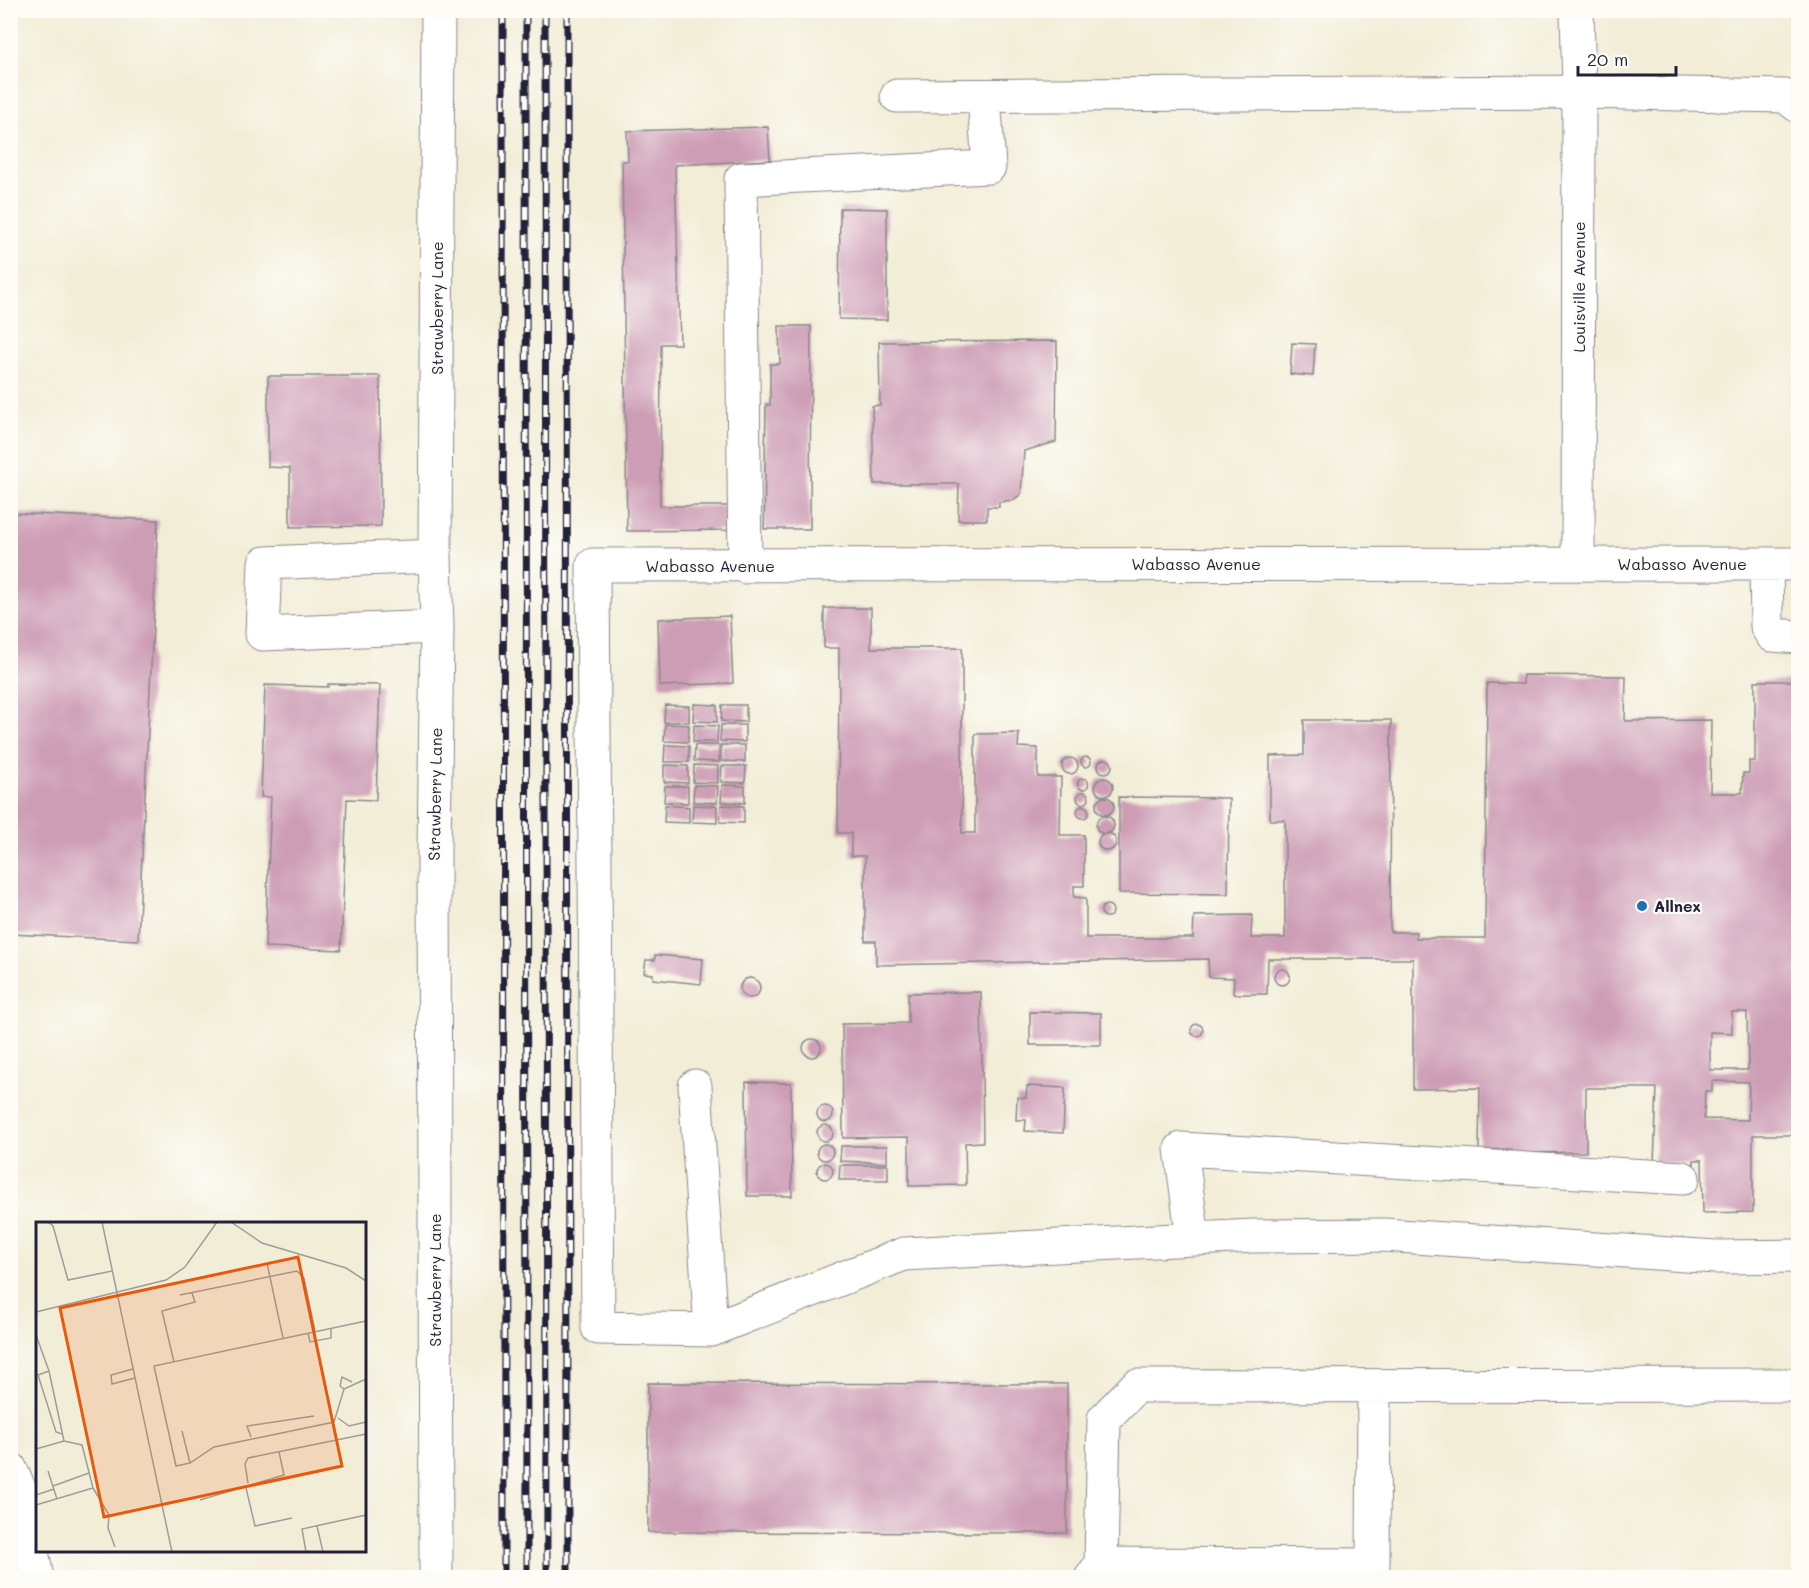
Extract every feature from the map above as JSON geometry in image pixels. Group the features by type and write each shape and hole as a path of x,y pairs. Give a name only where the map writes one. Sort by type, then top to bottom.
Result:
{"street":[{"name":"Strawberry Lane","path":"436,1578 434,852 437,627 435,556 438,10"},
{"name":"Louisville Avenue","path":"1577,10 1579,92 1578,563"},
{"path":"897,96 1579,92 1785,96 1798,106"},
{"path":"745,567 741,179 989,167 984,96"},
{"path":"435,556 265,563 262,634 437,627"},
{"path":"1766,564 1767,627 1772,635 1798,637"},
{"name":"Wabasso Avenue","path":"711,1330 598,1328 593,566 1798,564"},
{"path":"695,1086 711,1330 904,1254 1253,1236 1384,1235 1716,1257 1798,1256"},
{"path":"1193,1239 1181,1149 1683,1178"},
{"path":"1374,1386 1374,1565 1096,1571 1104,1419 1136,1386 1798,1384"},
{"path":"10,1468 21,1492 37,1578"}],"building":[{"path":"768,127 770,160 675,165 680,344 661,344 660,506 729,506 728,530 627,531 622,161 628,161 627,131"},
{"path":"840,208 887,209 887,320 839,319"},
{"path":"779,326 811,326 810,529 764,529 766,404 770,405 770,364 780,364"},
{"path":"1057,341 1056,442 1024,451 1021,494 1013,500 999,502 999,507 987,507 987,520 958,520 959,484 874,484 872,406 880,405 879,342"},
{"path":"1292,343 1315,344 1313,376 1290,374"},
{"path":"268,376 380,376 381,526 290,527 290,468 268,467"},
{"path":"10,513 158,520 138,940 10,934"},
{"name":"Allnex","path":"824,608 871,608 871,648 962,648 962,833 975,833 975,734 1019,733 1018,747 1038,748 1038,777 1061,777 1060,835 1084,835 1084,886 1074,886 1074,897 1086,898 1086,938 1193,938 1194,916 1252,915 1251,938 1285,938 1285,820 1270,820 1270,756 1304,755 1304,720 1391,720 1390,932 1416,932 1416,938 1485,938 1487,683 1523,684 1523,675 1626,676 1625,721 1711,720 1710,793 1742,793 1743,773 1749,773 1749,761 1755,761 1755,681 1798,681 1798,1135 1753,1135 1753,1212 1703,1213 1702,1160 1694,1160 1694,1164 1654,1163 1657,1088 1586,1088 1586,1152 1511,1153 1511,1149 1479,1150 1480,1088 1413,1089 1413,959 1268,959 1267,994 1233,994 1234,978 1209,977 1208,959 876,965 876,941 865,941 865,856 851,856 851,833 838,833 839,648 824,648","holes":["1732,1012 1747,1012 1748,1070 1710,1070 1710,1032 1732,1033","1712,1081 1749,1082 1748,1120 1704,1119 1705,1091 1712,1091"]},
{"path":"730,616 733,683 660,686 658,619"},
{"path":"328,684 380,685 376,800 347,799 341,950 265,947 271,797 261,797 265,685 328,687"},
{"path":"694,704 717,705 717,722 693,721"},
{"path":"665,705 689,706 689,722 664,722"},
{"path":"722,705 746,705 746,722 721,721"},
{"path":"665,724 689,725 688,742 664,741"},
{"path":"694,725 718,726 717,742 693,742"},
{"path":"721,725 745,725 745,742 720,741"},
{"path":"665,745 689,746 689,762 664,762"},
{"path":"695,745 719,745 719,762 694,761"},
{"path":"721,745 745,745 745,762 721,761"},
{"path":"1086,757 1090,758 1090,766 1086,767 1082,766 1081,762 1082,758"},
{"path":"1067,758 1073,758 1078,766 1076,772 1067,774 1062,769 1062,763"},
{"path":"1102,759 1108,759 1112,766 1108,773 1102,773 1098,769 1098,763"},
{"path":"664,765 688,766 688,783 664,782"},
{"path":"694,765 718,766 718,783 693,782"},
{"path":"722,766 746,766 745,783 721,782"},
{"path":"1083,778 1089,784 1083,790 1077,784"},
{"path":"1104,778 1110,781 1113,787 1110,793 1104,796 1098,793 1095,787 1098,781"},
{"path":"694,785 718,786 717,803 693,802"},
{"path":"722,785 745,786 745,803 721,802"},
{"path":"665,786 688,786 688,803 664,802"},
{"path":"1085,792 1088,793 1088,803 1081,804 1078,803 1077,796 1078,793"},
{"path":"1105,797 1111,800 1114,806 1111,812 1105,815 1099,812 1096,806 1099,800"},
{"path":"1119,797 1229,798 1228,894 1119,893"},
{"path":"665,805 689,807 689,823 664,822"},
{"path":"693,805 717,806 717,823 692,822"},
{"path":"721,805 744,806 744,823 720,822"},
{"path":"1085,806 1089,812 1085,818 1081,818 1077,810"},
{"path":"1105,816 1111,819 1114,825 1111,831 1105,834 1099,831 1096,825 1099,819"},
{"path":"1107,833 1113,836 1116,842 1113,848 1107,851 1101,848 1098,842 1101,836"},
{"path":"1109,905 1112,906 1112,916 1105,917 1102,916 1101,909 1102,906"},
{"path":"655,955 703,959 701,984 653,979 653,974 644,973 646,960 655,960"},
{"path":"1279,969 1285,969 1290,977 1288,983 1279,985 1274,980 1274,974"},
{"path":"750,978 757,981 760,988 757,995 750,998 743,995 740,988 743,981"},
{"path":"981,992 983,1142 965,1143 966,1185 909,1186 909,1137 843,1138 842,1024 908,1023 908,993"},
{"path":"1030,1012 1101,1013 1101,1045 1030,1045"},
{"path":"1199,1024 1203,1030 1199,1036 1195,1036 1191,1028"},
{"path":"812,1039 818,1042 821,1048 818,1054 812,1057 806,1054 803,1048 806,1042"},
{"path":"746,1082 791,1083 792,1196 747,1196"},
{"path":"1027,1086 1065,1088 1063,1133 1025,1131 1026,1120 1016,1120 1017,1097 1026,1098"},
{"path":"825,1106 831,1108 833,1114 831,1120 825,1122 819,1120 817,1114 819,1108"},
{"path":"825,1125 831,1127 833,1133 831,1139 825,1141 819,1139 817,1133 819,1127"},
{"path":"825,1144 831,1146 833,1152 831,1158 825,1160 819,1158 817,1152 819,1146"},
{"path":"841,1146 887,1146 887,1163 840,1161"},
{"path":"825,1163 831,1165 833,1171 831,1177 825,1179 819,1177 817,1171 819,1165"},
{"path":"840,1165 888,1165 888,1180 839,1180"},
{"path":"648,1383 1067,1384 1067,1533 648,1532"}],"railway":[{"path":"503,10 504,1578"},
{"path":"526,10 527,1578"},
{"path":"545,10 547,1578"},
{"path":"567,10 568,1578"}],"place":[{"name":"Allnex","path":"1642,906"}]}
